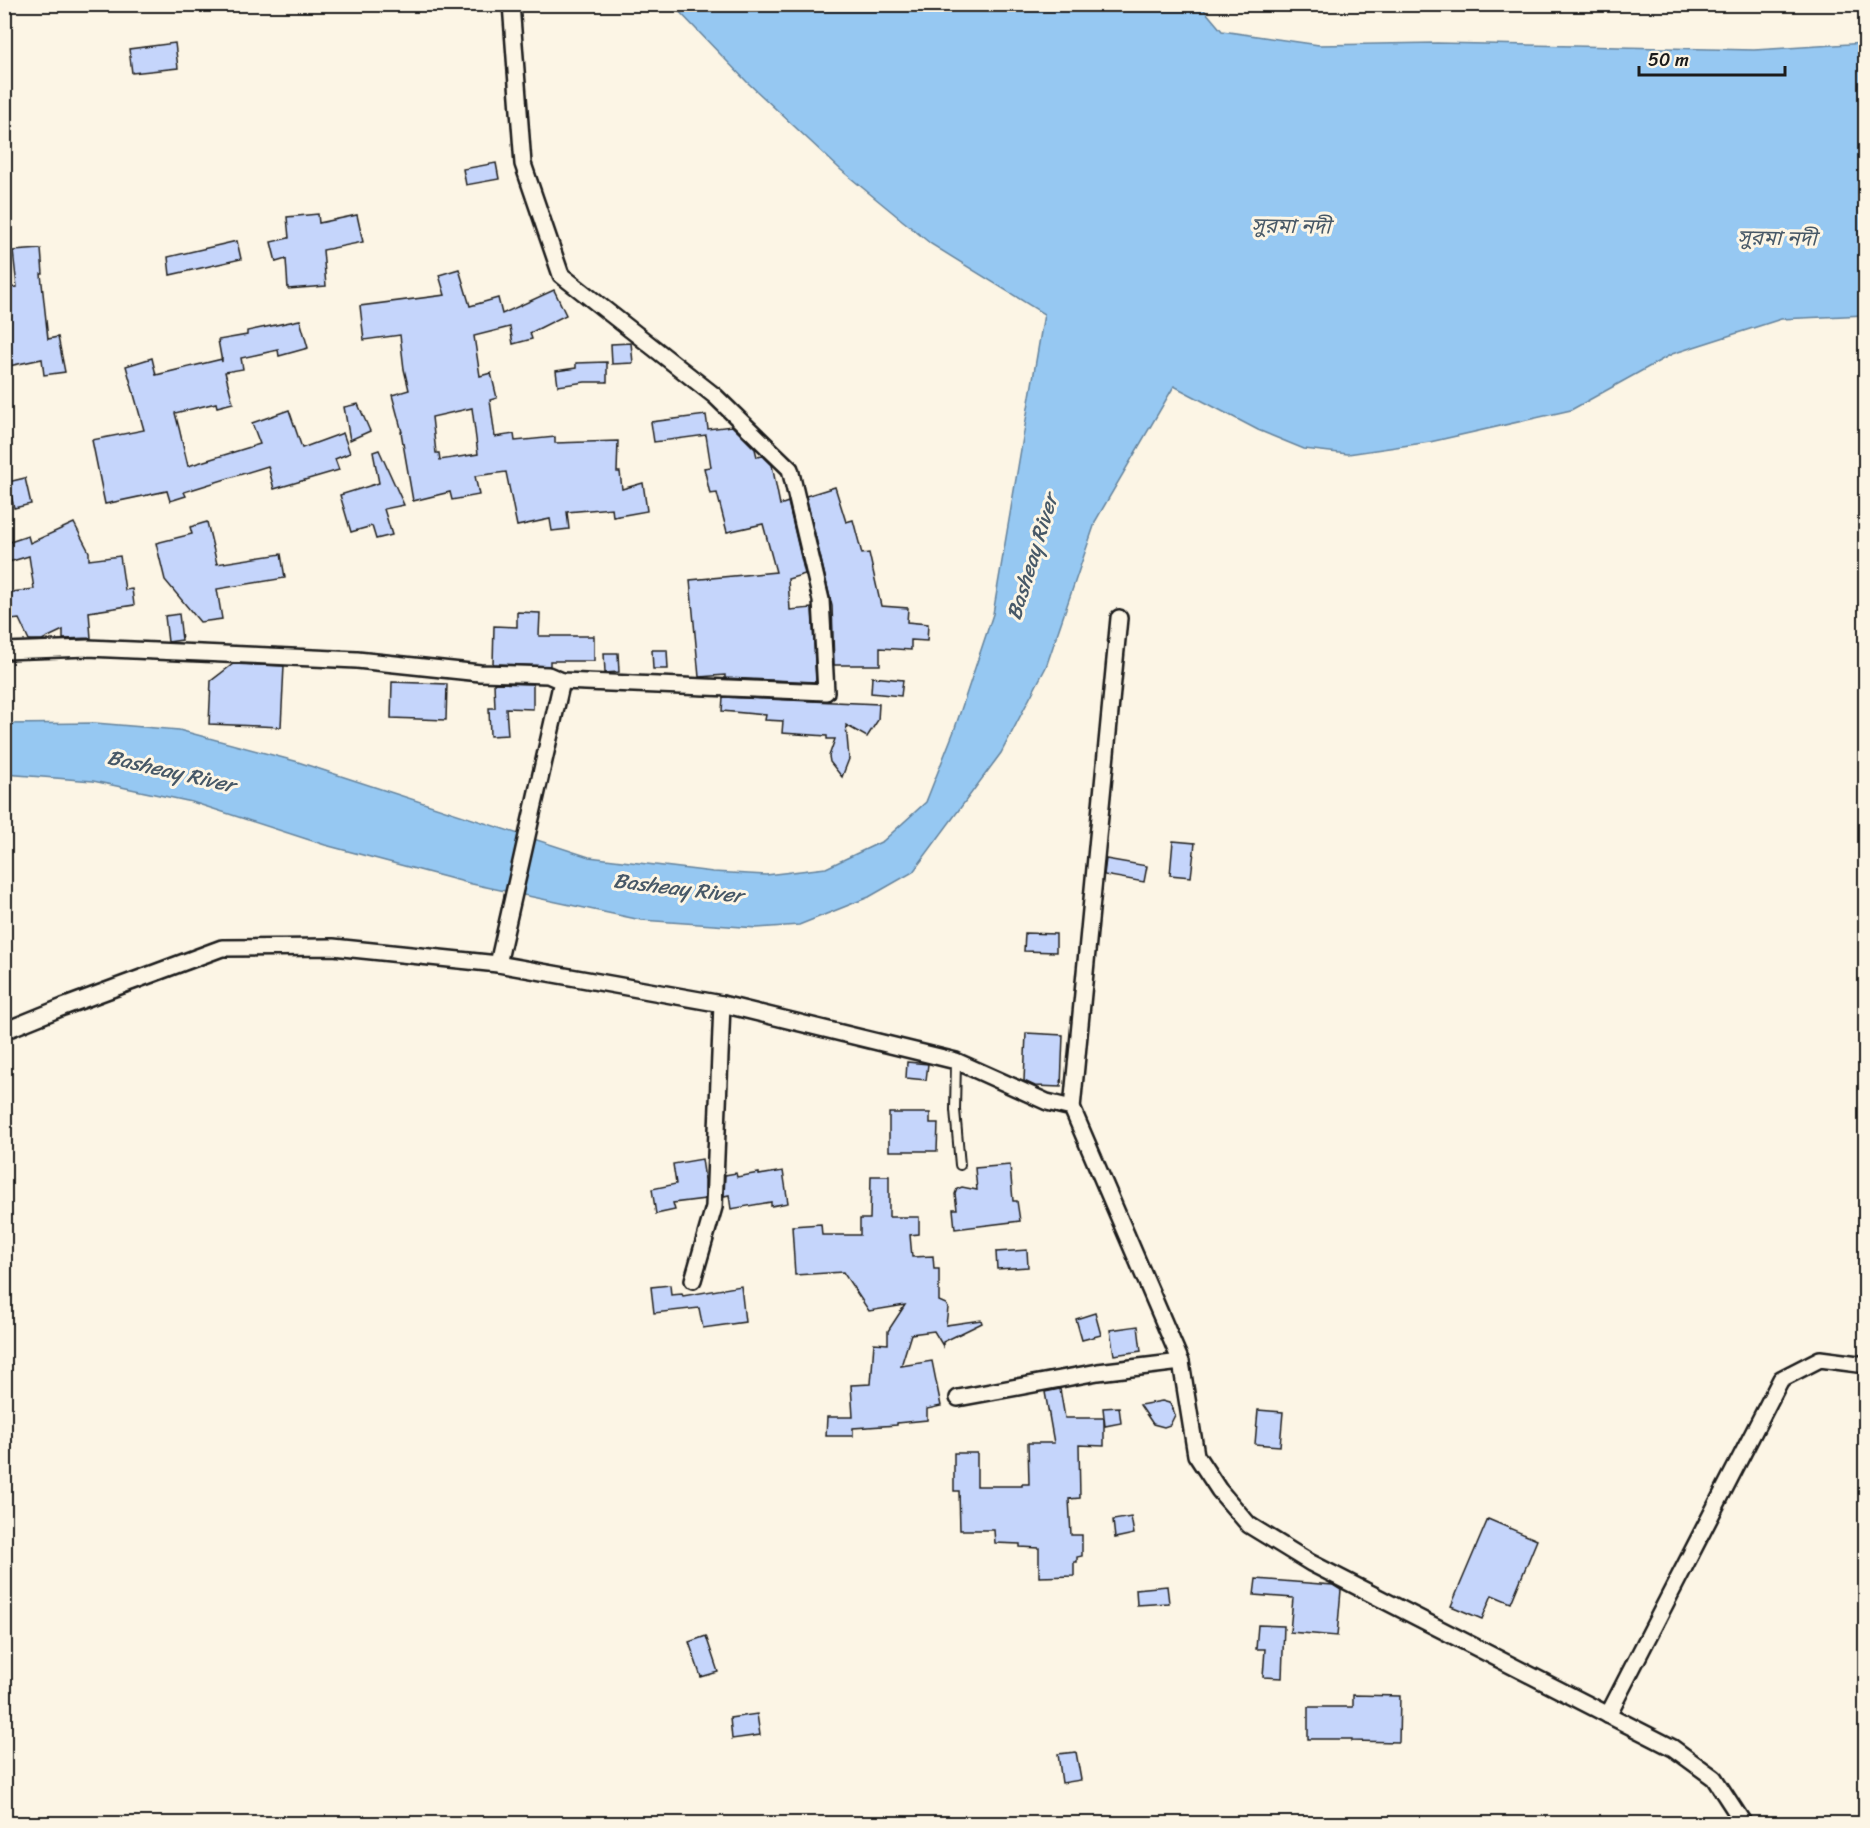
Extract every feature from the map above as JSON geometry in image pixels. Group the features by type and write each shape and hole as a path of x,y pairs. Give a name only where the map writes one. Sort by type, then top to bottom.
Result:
{"street":[{"path":"4,651 88,648 357,660 480,673 548,675 562,681 826,692 821,600 790,469 715,396 561,275 523,164 511,4"},
{"path":"1119,618 1072,1108 1181,1362 1196,1455 1219,1490 1249,1525 1311,1563 1673,1748 1714,1778 1744,1824"},
{"path":"498,964 562,681"},
{"path":"4,1031 222,948 333,946 498,964 722,1004 956,1061 1047,1102 1072,1108"},
{"path":"693,1280 714,1207 722,1004"},
{"path":"1608,1715 1781,1379 1820,1359 1866,1365"},
{"path":"958,1398 1098,1372 1181,1362"}],"lane":[{"path":"956,1061 956,1110 960,1165"}],"water":[{"path":"673,5 1200,5 1222,31 1319,45 1437,43 1754,50 1865,43 1865,315 1781,319 1672,354 1571,410 1430,442 1348,454 1304,449 1258,430 1174,386 1096,520 1046,667 1001,753 913,872 869,897 799,925 757,928 641,920 472,884 325,845 192,802 93,781 5,774 4,724 95,723 179,730 295,761 589,857 713,872 766,875 826,868 883,841 926,802 954,731 993,614 1044,314 931,244 841,170 747,82"}],"building":[{"path":"175,43 178,68 132,73 129,49"},
{"path":"496,163 499,179 466,185 463,169"},
{"path":"318,214 319,223 357,215 363,242 323,250 326,286 288,289 286,259 276,262 271,242 289,238 287,217"},
{"path":"237,241 241,259 170,275 168,257"},
{"path":"41,249 43,274 41,274 48,339 58,337 65,372 44,375 42,359 4,367 4,330 8,329 4,288 17,287 13,251"},
{"path":"459,269 470,306 498,298 502,314 554,290 566,315 530,333 532,339 513,344 510,327 474,336 480,376 491,373 497,398 490,400 495,437 514,434 515,441 555,437 555,443 618,441 617,472 620,472 622,489 643,483 647,511 613,517 612,508 567,512 569,529 552,531 550,519 517,526 506,472 475,476 479,495 452,500 450,492 413,501 402,432 392,395 409,390 400,335 364,340 360,306 445,295 439,275","holes":["472,408 478,454 440,460 439,453 436,453 432,417"]},
{"path":"300,320 308,348 279,356 278,350 241,358 243,369 225,372 233,403 217,407 216,403 175,413 188,466 260,444 252,423 289,410 302,448 343,433 350,453 335,459 339,470 274,489 268,466 184,492 186,496 170,501 167,491 105,504 92,440 144,430 126,366 152,358 156,375 221,359 218,340 247,335 247,331"},
{"path":"631,343 633,363 612,364 611,344"},
{"path":"607,362 607,382 558,386 556,371 576,368 576,363"},
{"path":"358,404 370,431 350,440 344,407"},
{"path":"706,415 708,429 732,426 755,449 757,457 763,456 772,465 780,505 788,502 805,574 788,579 790,610 812,608 816,682 725,678 725,675 699,677 690,580 776,572 763,524 727,532 717,493 710,494 704,468 711,467 706,435 654,442 651,422"},
{"path":"379,450 404,505 384,509 392,535 376,539 372,526 351,532 340,495 379,483 373,452"},
{"path":"25,478 31,504 14,508 8,482"},
{"path":"835,487 846,522 853,520 862,554 869,553 881,606 908,608 907,622 928,624 927,641 911,640 911,650 880,648 880,665 834,665 832,606 806,496"},
{"path":"207,522 217,564 281,554 285,578 217,589 222,619 200,622 165,580 156,543 192,534 190,527"},
{"path":"74,523 89,552 89,560 120,556 125,590 132,589 134,605 89,612 91,638 63,639 63,630 42,640 29,640 19,619 11,620 6,593 34,589 29,556 9,562 4,544 28,536 30,543"},
{"path":"517,612 540,613 539,636 594,636 594,661 550,661 550,666 493,664 494,626 517,627"},
{"path":"179,614 182,640 168,642 165,616"},
{"path":"652,650 667,650 668,669 653,669"},
{"path":"604,653 618,653 619,672 605,673"},
{"path":"233,664 284,666 281,727 209,724 211,681"},
{"path":"872,677 903,680 901,696 871,693"},
{"path":"392,682 447,684 446,720 391,718"},
{"path":"494,683 533,684 533,709 506,708 508,735 490,736 489,708 495,708"},
{"path":"723,697 879,704 878,720 867,737 846,725 849,759 842,777 830,762 829,756 835,739 827,739 827,736 782,733 783,721 765,720 766,715 722,711"},
{"path":"1173,841 1195,843 1191,877 1170,875"},
{"path":"1106,859 1147,866 1144,882 1104,875"},
{"path":"1025,933 1056,934 1056,952 1024,951"},
{"path":"1026,1033 1063,1035 1061,1087 1035,1086 1024,1081"},
{"path":"907,1062 928,1064 926,1080 906,1078"},
{"path":"889,1113 930,1113 930,1123 938,1123 937,1151 889,1151"},
{"path":"702,1159 705,1199 673,1203 675,1210 656,1214 652,1189 676,1184 673,1164"},
{"path":"1010,1165 1013,1201 1017,1201 1020,1221 955,1229 953,1209 957,1209 955,1194 957,1189 962,1187 977,1190 975,1168"},
{"path":"783,1171 788,1203 771,1206 771,1202 731,1209 729,1195 724,1196 725,1175 736,1173 737,1177"},
{"path":"871,1176 889,1176 889,1217 919,1217 919,1234 910,1235 912,1257 933,1256 934,1269 939,1269 939,1301 946,1304 948,1308 946,1325 981,1320 982,1323 943,1342 943,1346 934,1331 911,1334 901,1366 932,1361 941,1406 927,1409 927,1420 853,1428 853,1436 826,1436 827,1417 853,1417 851,1385 871,1384 874,1343 888,1344 888,1331 905,1305 869,1311 843,1272 795,1275 792,1226 821,1224 822,1235 860,1235 860,1219 870,1219"},
{"path":"1027,1250 1028,1267 997,1269 996,1252"},
{"path":"670,1285 671,1295 682,1294 683,1296 741,1286 745,1322 703,1328 699,1308 654,1313 651,1287"},
{"path":"1095,1313 1101,1335 1082,1340 1076,1319"},
{"path":"1138,1326 1141,1351 1114,1355 1110,1330"},
{"path":"1060,1389 1065,1418 1104,1418 1104,1446 1079,1445 1080,1498 1069,1499 1071,1535 1082,1535 1082,1556 1077,1557 1077,1562 1074,1562 1074,1576 1039,1577 1039,1548 1020,1547 1020,1544 995,1543 994,1530 960,1530 959,1491 954,1491 954,1453 977,1453 977,1486 1029,1484 1028,1443 1054,1443 1045,1392"},
{"path":"1162,1401 1172,1406 1175,1415 1170,1425 1164,1427 1153,1424 1140,1405"},
{"path":"1119,1407 1121,1423 1105,1426 1103,1408"},
{"path":"1258,1410 1283,1412 1280,1446 1255,1444"},
{"path":"1131,1517 1134,1534 1115,1538 1113,1520"},
{"path":"1488,1519 1537,1540 1511,1603 1492,1595 1482,1619 1451,1606"},
{"path":"1256,1579 1333,1585 1341,1590 1337,1636 1290,1632 1293,1598 1254,1595"},
{"path":"1167,1586 1169,1603 1137,1605 1136,1589"},
{"path":"1258,1625 1284,1626 1282,1678 1263,1677 1265,1649 1256,1649"},
{"path":"706,1636 718,1672 701,1677 689,1642"},
{"path":"1353,1695 1400,1696 1399,1742 1308,1739 1308,1707 1353,1707"},
{"path":"757,1714 760,1735 732,1739 730,1718"},
{"path":"1076,1752 1081,1780 1062,1783 1058,1754"}],"water label":[{"name":"সুরমা নদী","path":"1291,226"},
{"name":"সুরমা নদী","path":"1777,238"},
{"name":"Basheay River","path":"1032,557"},
{"name":"Basheay River","path":"171,771"},
{"name":"Basheay River","path":"678,888"}]}
